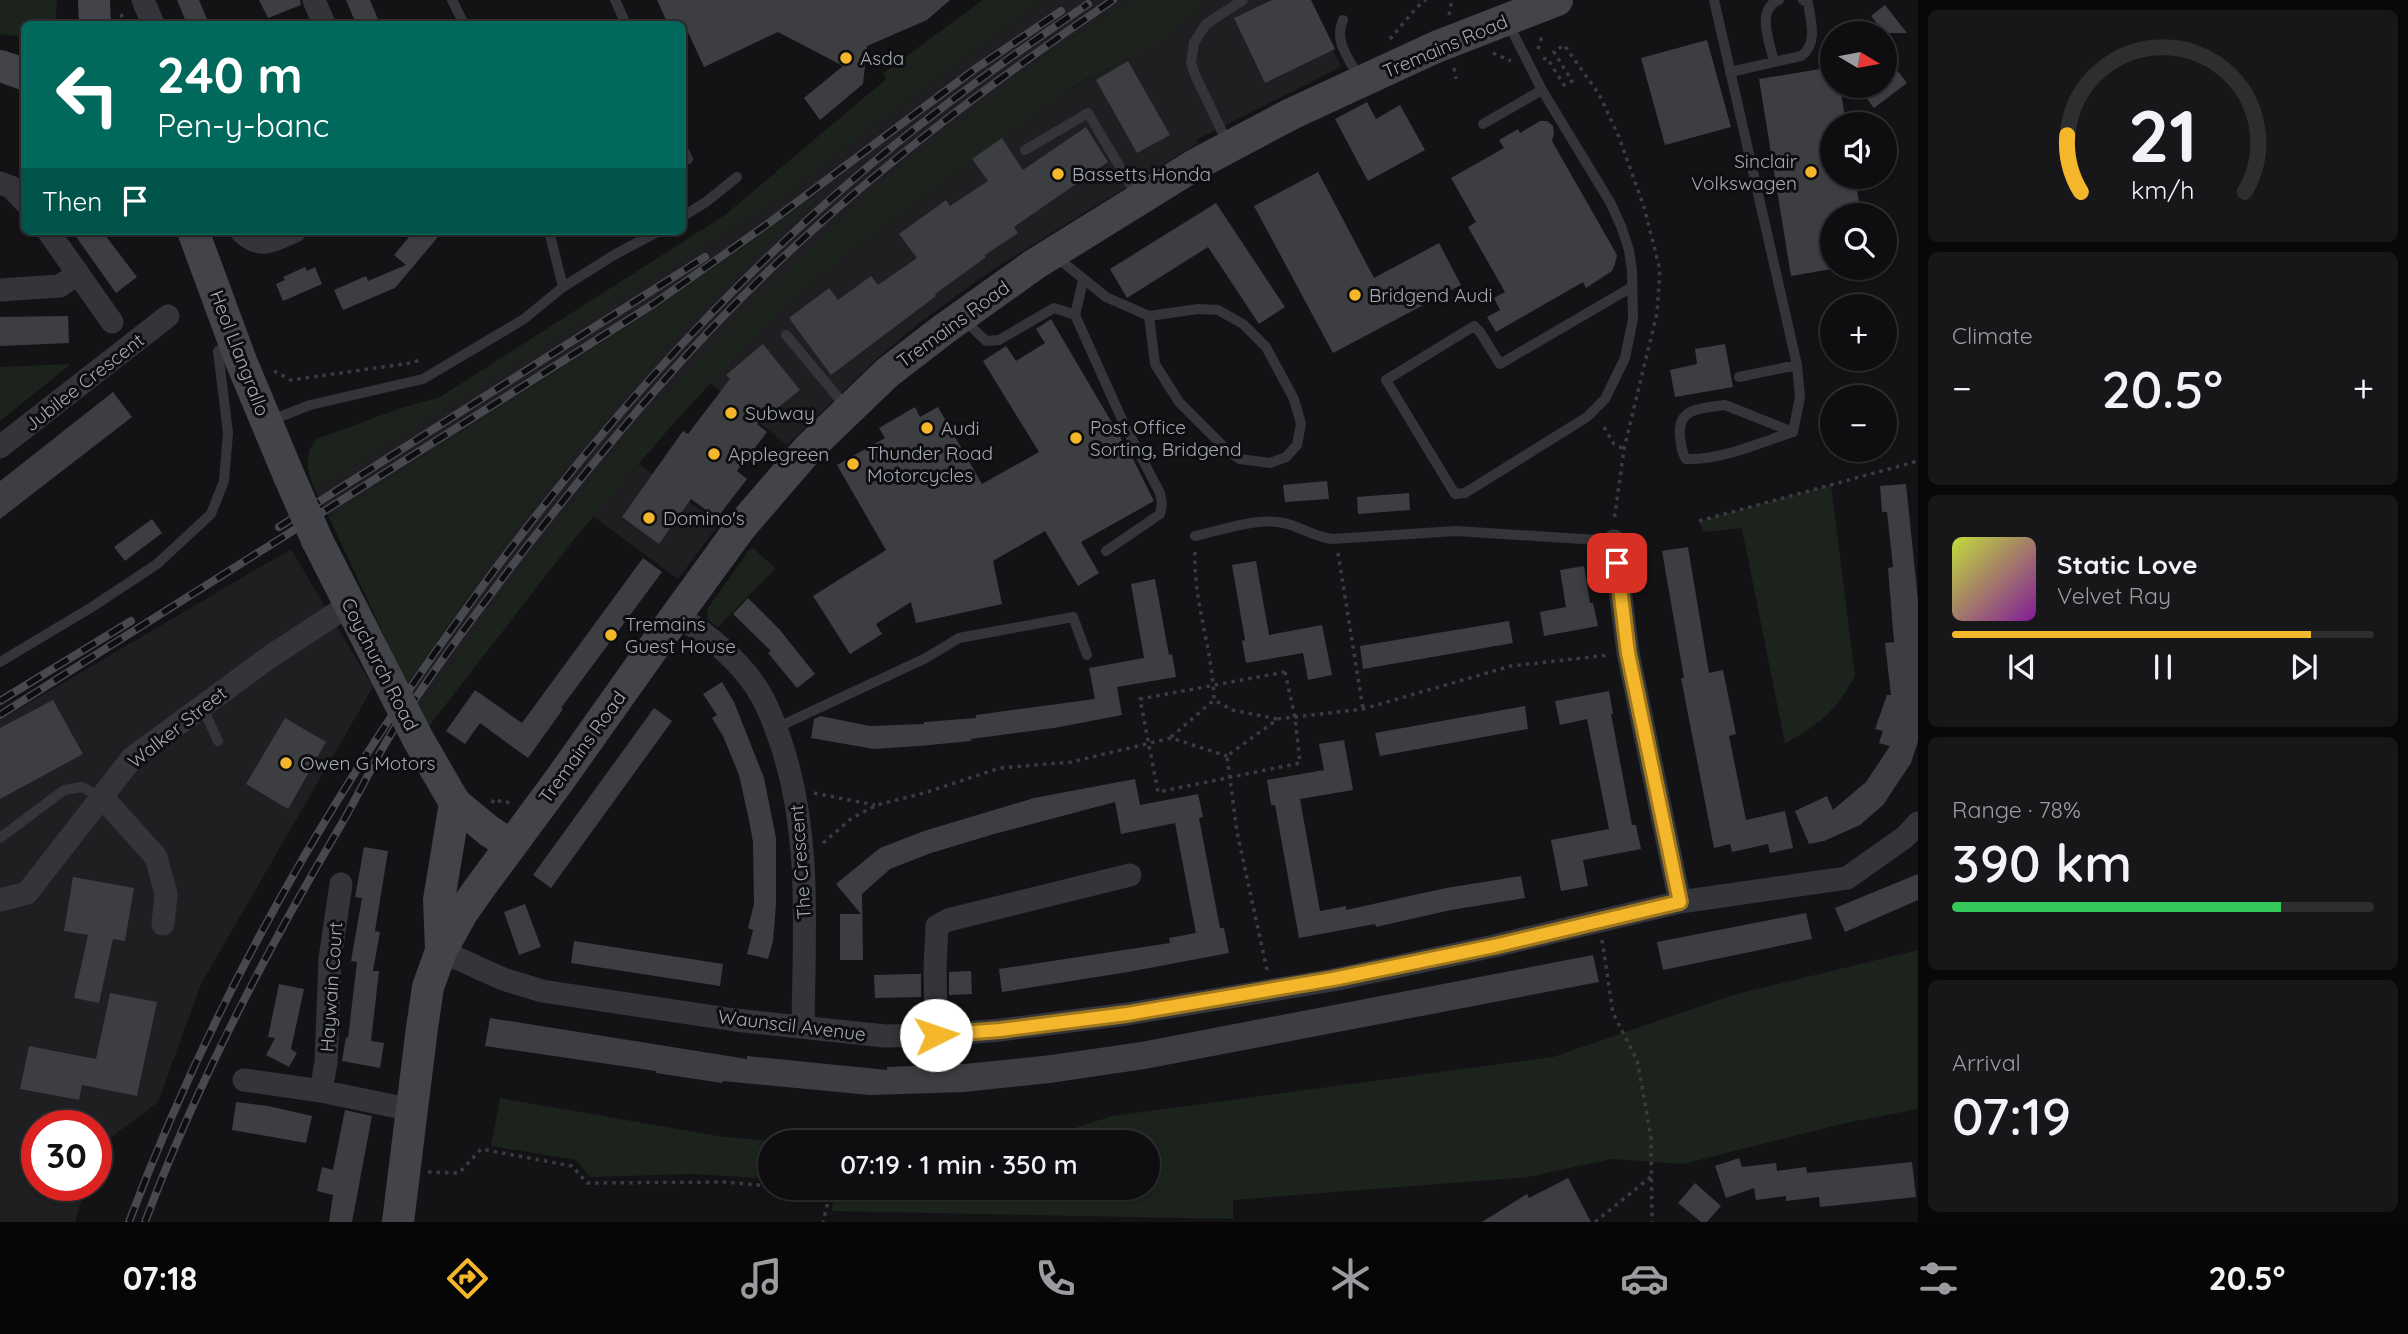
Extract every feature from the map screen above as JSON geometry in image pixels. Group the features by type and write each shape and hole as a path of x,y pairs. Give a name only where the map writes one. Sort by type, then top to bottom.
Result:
{"main road":[{"path":"94,0 94,21"},
{"name":"Tremains Road","path":"511,845 740,528 808,449 887,373 1051,253 1229,146 1291,114 1436,47 1493,15 1558,0"},
{"path":"0,66 21,73"},
{"name":"Heol Llangrallo","path":"194,235 233,341 289,476"},
{"name":"Coychurch Road","path":"289,476 349,606 418,739 455,803 511,845"},
{"path":"441,951 439,900 455,803"},
{"path":"398,1222 428,987 441,951 462,914 511,845"}],"street":[{"path":"143,0 152,21"},
{"path":"314,0 323,21"},
{"path":"0,183 11,187 21,198"},
{"path":"51,235 112,322"},
{"path":"245,235 251,241 266,243 285,235"},
{"path":"0,290 60,286 78,273"},
{"name":"Jubilee Crescent","path":"0,447 167,316"},
{"path":"1614,541 1628,653 1680,902"},
{"name":"Walker Street","path":"0,900 27,893 132,758 271,656 349,606"},
{"name":"The Crescent","path":"677,615 707,634 755,685 776,728 794,789 803,862 803,1027"},
{"path":"103,798 156,857 166,894 163,924"},
{"name":"Waunscil Avenue","path":"441,951 503,979 542,991 735,1020 885,1036 1000,1030 1127,1014 1272,989 1387,968 1680,902 1847,878 1905,837 1918,823"},
{"path":"936,1035 937,926 948,920 1130,875"},
{"name":"Haywain Court","path":"321,1091 326,1062 330,959 341,884"},
{"path":"244,1080 321,1091 412,1110"}],"lane":[{"path":"452,0 462,21"},
{"path":"615,0 625,21"},
{"path":"1229,146 1191,63 1194,43 1206,24 1243,0"},
{"path":"1714,0 1797,365 1800,397 1793,432"},
{"path":"1773,62 1766,10 1771,3 1779,0"},
{"path":"1730,72 1801,56 1809,51 1812,41 1811,21 1808,3 1802,0"},
{"path":"1493,15 1610,202 1629,250 1632,287 1633,319 1625,358 1605,399 1587,417 1465,493 1455,494 1387,380 1474,326 1500,365 1632,287"},
{"path":"1343,20 1339,30 1340,44 1361,81"},
{"path":"1483,124 1542,90"},
{"path":"1025,150 1088,113 1139,198"},
{"path":"686,155 688,159"},
{"path":"686,214 737,177"},
{"path":"550,235 563,287"},
{"path":"267,422 310,405 423,379 524,319 563,287 652,235"},
{"path":"1051,253 1106,297 1149,316 1198,309 1218,310 1243,324 1266,347 1294,399 1301,424 1297,445 1286,457 1270,463 1240,459 1229,452 1179,402 1155,364 1149,316"},
{"path":"1083,281 1075,315 1160,493 1162,504 1160,514 1106,551"},
{"path":"961,317 986,341 999,340 1054,308 1075,315"},
{"path":"786,335 849,410"},
{"path":"0,662 92,607 156,564 211,514 224,481 228,433 218,351 233,341"},
{"path":"1740,377 1797,365"},
{"path":"1725,405 1793,432 1718,456 1686,459 1681,452 1679,425 1693,410 1725,405"},
{"path":"1195,536 1255,523 1282,523 1318,537 1336,539 1456,531 1614,541"},
{"path":"776,728 926,658 959,638 1073,617 1087,655"},
{"path":"202,706 218,741"},
{"path":"0,838 64,790 82,787 103,798"}],"path":[{"path":"267,362 274,371 291,380 423,359"},
{"path":"1604,427 1614,444 1624,449"},
{"path":"1699,521 1918,461"},
{"path":"803,862 852,818 877,805 1000,768 1071,762 1171,738 1214,700 1214,684 1194,570 1195,536"},
{"path":"1336,539 1363,709"},
{"path":"1214,700 1244,714 1278,719 1294,718 1363,709 1511,666 1628,653"},
{"path":"1284,672 1294,718 1300,763 1158,792 1140,699 1284,672"},
{"path":"1227,756 1278,719"},
{"path":"1171,738 1227,756"},
{"path":"1227,756 1237,832 1272,989"},
{"path":"794,789 877,805"},
{"path":"1599,921 1613,1013 1637,1060 1651,1138 1652,1222"},
{"path":"426,1172 459,1173 481,1149 572,1166 587,1183 724,1182 758,1185"},
{"path":"1595,1222 1652,1176"},
{"path":"823,1222 829,1200"}],"shaded area":[{"path":"0,0 57,0 55,21 21,21 21,37 0,34"},
{"path":"983,0 1042,0 873,125 791,191 315,490 308,457 317,439 398,409 440,397 725,215 886,79 883,73"},
{"path":"1042,0 1131,0 1038,61 626,437 513,577 418,710 407,685 492,560 583,443 691,319 817,195 668,300 329,517 315,490 791,191 873,125"},
{"path":"1131,0 1209,0 1169,35 1091,78 1090,76 1043,107 857,246 758,332 674,423 575,538 429,726 418,710 513,577 626,437 749,306 890,176 1038,61"},
{"path":"1209,0 1309,0 1341,67 1196,140 1198,143 995,268 919,323 879,357 787,445 710,383 758,332 857,246 1043,107 1091,76 1092,78 1169,35"},
{"path":"821,192 691,319 583,443 492,560 407,685 329,517 668,300"},
{"path":"71,364 0,421 0,367"},
{"path":"639,464 719,524 678,579 593,516"},
{"path":"1831,485 1855,676 1826,716 1785,743 1742,528 1704,532 1699,521"},
{"path":"753,548 774,570 718,627 707,619 708,608"},
{"path":"291,549 373,687 201,984 158,1102 112,1136 112,1110 21,1110 21,1201 81,1201 75,1222 0,1222 0,720"},
{"path":"1918,950 1918,1109 1846,1123 1683,1164 1612,1159 1528,1177 1233,1200 1233,1219 832,1211 833,1200 1160,1200 1160,1130 1058,1130 1075,1128 1112,1116 1553,1057 1733,995"},
{"path":"500,1098 724,1137 758,1140 758,1178 693,1174 590,1177 576,1160 491,1146"}],"building":[{"path":"177,0 199,0 208,21 186,21"},
{"path":"259,0 300,0 301,5 268,18"},
{"path":"346,0 370,0 379,21 355,21"},
{"name":"Asda","path":"657,0 950,0 927,20 867,46 863,84 820,120 804,98 843,66 778,32 704,67 686,31 686,21 667,21"},
{"path":"1272,0 1311,0 1335,49 1265,83 1234,18"},
{"path":"1885,5 1907,33 1897,33 1897,21 1875,21 1871,16"},
{"path":"1707,40 1731,127 1665,145 1641,58"},
{"path":"1128,61 1170,135 1137,153 1096,80"},
{"path":"1820,69 1820,98 1842,98 1844,112 1820,112 1820,189 1857,189 1859,203 1820,203 1820,271 1791,276 1759,79"},
{"path":"1897,70 1907,83 1897,91"},
{"path":"1866,98 1887,98 1874,108"},
{"path":"1367,102 1376,119 1400,105 1425,150 1368,181 1335,119"},
{"path":"1540,121 1547,121 1553,126 1552,141 1617,255 1612,271 1586,288 1583,282 1496,332 1487,317 1500,310 1494,298 1505,292 1468,227 1476,222 1451,178 1504,148 1499,140 1518,129 1520,133"},
{"path":"1086,127 1108,162 1014,227 1018,233 985,255 986,257 935,294 936,296 831,375 789,318 829,288 838,300 871,276 878,285 917,258 899,234 946,200 950,206 988,181 972,159 1002,138 1023,170"},
{"path":"1318,172 1374,278 1439,243 1461,285 1333,353 1254,206"},
{"path":"1216,203 1285,307 1259,324 1208,247 1127,298 1110,269"},
{"path":"75,235 105,235 137,277 116,293"},
{"path":"411,235 440,235 395,288 343,310 334,290 366,276 368,281 406,265 394,255"},
{"path":"305,267 307,271 315,267 322,284 283,301 276,284 285,280 283,277"},
{"path":"68,316 69,343 0,346 0,317"},
{"path":"1051,319 1132,457 1154,501 1081,542 1099,573 1078,586 1045,531 993,561 1002,604 916,623 911,602 876,624 882,634 850,654 813,596 886,550 837,465 885,438 879,428 915,407 920,417 938,407 982,484 1039,452 983,361 1006,346 1016,361 1045,343 1036,329"},
{"path":"763,344 800,390 757,424 767,432 737,471 747,479 717,518 691,499 659,544 622,517 683,431 688,434 730,379 726,375"},
{"path":"1725,344 1733,387 1675,397 1670,370 1697,364 1695,349"},
{"path":"113,392 132,417 0,519 0,481"},
{"path":"1327,481 1329,499 1285,502 1283,485"},
{"path":"1906,484 1918,600 1918,741 1911,763 1883,805 1860,825 1824,841 1809,844 1795,811 1827,796 1833,810 1866,782 1890,746 1879,743 1883,731 1875,729 1887,695 1891,695 1885,643 1894,642 1888,568 1893,567 1887,512 1882,512 1880,486"},
{"path":"1409,493 1410,510 1358,514 1357,497"},
{"path":"152,519 162,533 125,561 114,547"},
{"path":"1688,547 1709,673 1723,670 1736,734 1729,736 1746,820 1785,811 1793,848 1770,853 1768,844 1732,852 1730,844 1714,848 1681,678 1684,678 1662,551"},
{"path":"643,558 662,572 561,708 563,709 528,758 480,723 465,744 446,731 475,690 522,723"},
{"path":"1256,561 1269,635 1322,625 1332,675 1308,680 1303,653 1246,663 1242,641 1245,640 1232,565"},
{"path":"1584,566 1590,603 1593,603 1598,626 1544,636 1540,612 1566,607 1560,570"},
{"path":"1155,579 1169,655 1172,654 1176,677 1117,687 1122,715 971,741 919,746 874,749 811,738 814,719 820,716 870,726 924,724 1095,699 1089,668 1144,658 1131,584"},
{"path":"748,598 780,630 815,674 797,688 768,653 771,651 733,614"},
{"path":"1509,621 1513,643 1363,669 1360,646"},
{"path":"722,682 734,702 764,778 776,838 776,904 773,941 768,959 747,954 753,930 748,928 754,904 753,842 739,775 723,736 712,718 717,715 703,694"},
{"path":"1609,691 1632,825 1636,825 1641,849 1583,860 1588,886 1561,891 1551,840 1609,829 1587,719 1560,725 1555,701"},
{"path":"53,700 83,754 0,799 0,728"},
{"path":"1525,706 1528,729 1380,756 1375,733"},
{"path":"654,708 672,721 551,888 533,875"},
{"name":"Owen G Motors","path":"285,718 326,742 288,809 246,784"},
{"path":"1344,740 1353,790 1300,799 1320,911 1346,906 1346,910 1446,888 1521,876 1525,898 1451,910 1376,927 1375,924 1299,938 1275,805 1271,805 1267,780 1324,770 1319,744"},
{"path":"1135,779 1140,805 1198,794 1203,817 1199,818 1220,928 1224,928 1229,953 1002,992 999,969 1170,943 1169,938 1196,933 1175,823 1121,834 1115,802 994,834 890,869 862,894 863,960 840,960 840,914 861,914 836,884 880,848 924,831 1034,798"},
{"path":"364,847 388,851 375,931 380,932 373,971 379,971 371,1041 384,1043 380,1068 342,1061 346,1037 348,1038 357,962 351,961 362,898 355,897"},
{"path":"1918,874 1918,900 1845,932 1835,908"},
{"path":"73,877 134,888 125,941 113,939 99,1003 74,998 88,935 64,931"},
{"path":"525,904 541,947 519,955 504,912"},
{"path":"1806,913 1812,939 1663,970 1657,942"},
{"path":"574,941 723,964 720,986 571,963"},
{"path":"1593,955 1599,982 1145,1069 964,1092 870,1095 722,1083 485,1046 490,1018 747,1059 747,1056 887,1070 887,1067 965,1064 1141,1042"},
{"path":"971,971 972,994 949,995 949,972"},
{"path":"921,974 921,997 875,998 874,975"},
{"path":"279,984 304,989 291,1049 297,1053 289,1067 266,1055 275,1038 268,1037"},
{"path":"110,993 157,1002 137,1096 82,1085 79,1100 20,1089 29,1046 96,1059"},
{"path":"236,1102 312,1116 306,1143 232,1130"},
{"path":"345,1110 372,1116 352,1222 329,1222 333,1195 317,1191 322,1167 333,1170"},
{"path":"1739,1158 1742,1167 1776,1163 1777,1171 1806,1167 1807,1173 1912,1162 1916,1197 1820,1207 1819,1197 1786,1201 1786,1196 1756,1200 1754,1188 1726,1198 1715,1166"},
{"path":"1568,1178 1591,1222 1482,1222 1527,1194 1529,1198"},
{"path":"1695,1183 1721,1206 1707,1222 1701,1222 1678,1203"}],"railway":[{"path":"145,1222 186,1121 233,1021 381,750 449,650 528,545 654,392 721,318 792,249 908,149 1113,0"},
{"path":"129,1222 197,1061 235,983 319,831 413,684 549,499 688,337 789,237 871,164 931,116 1088,4"},
{"path":"0,715 655,303 769,223 975,69 1061,11"},
{"path":"279,527 705,257"},
{"path":"0,701 131,621"}],"place":[{"name":"Asda","path":"846,58"},
{"name":"Sinclair Volkswagen","path":"1811,172"},
{"name":"Bassetts Honda","path":"1058,174"},
{"name":"Bridgend Audi","path":"1355,295"},
{"name":"Subway","path":"731,413"},
{"name":"Audi","path":"927,428"},
{"name":"Post Office Sorting, Bridgend","path":"1076,438"},
{"name":"Applegreen","path":"714,454"},
{"name":"Thunder Road Motorcycles","path":"853,464"},
{"name":"Domino's","path":"649,518"},
{"name":"Tremains Guest House","path":"611,635"},
{"name":"Owen G Motors","path":"286,763"}],"route":[{"path":"936,1035 1127,1014 1333,979 1494,946 1680,902 1628,653 1617,563"}]}
